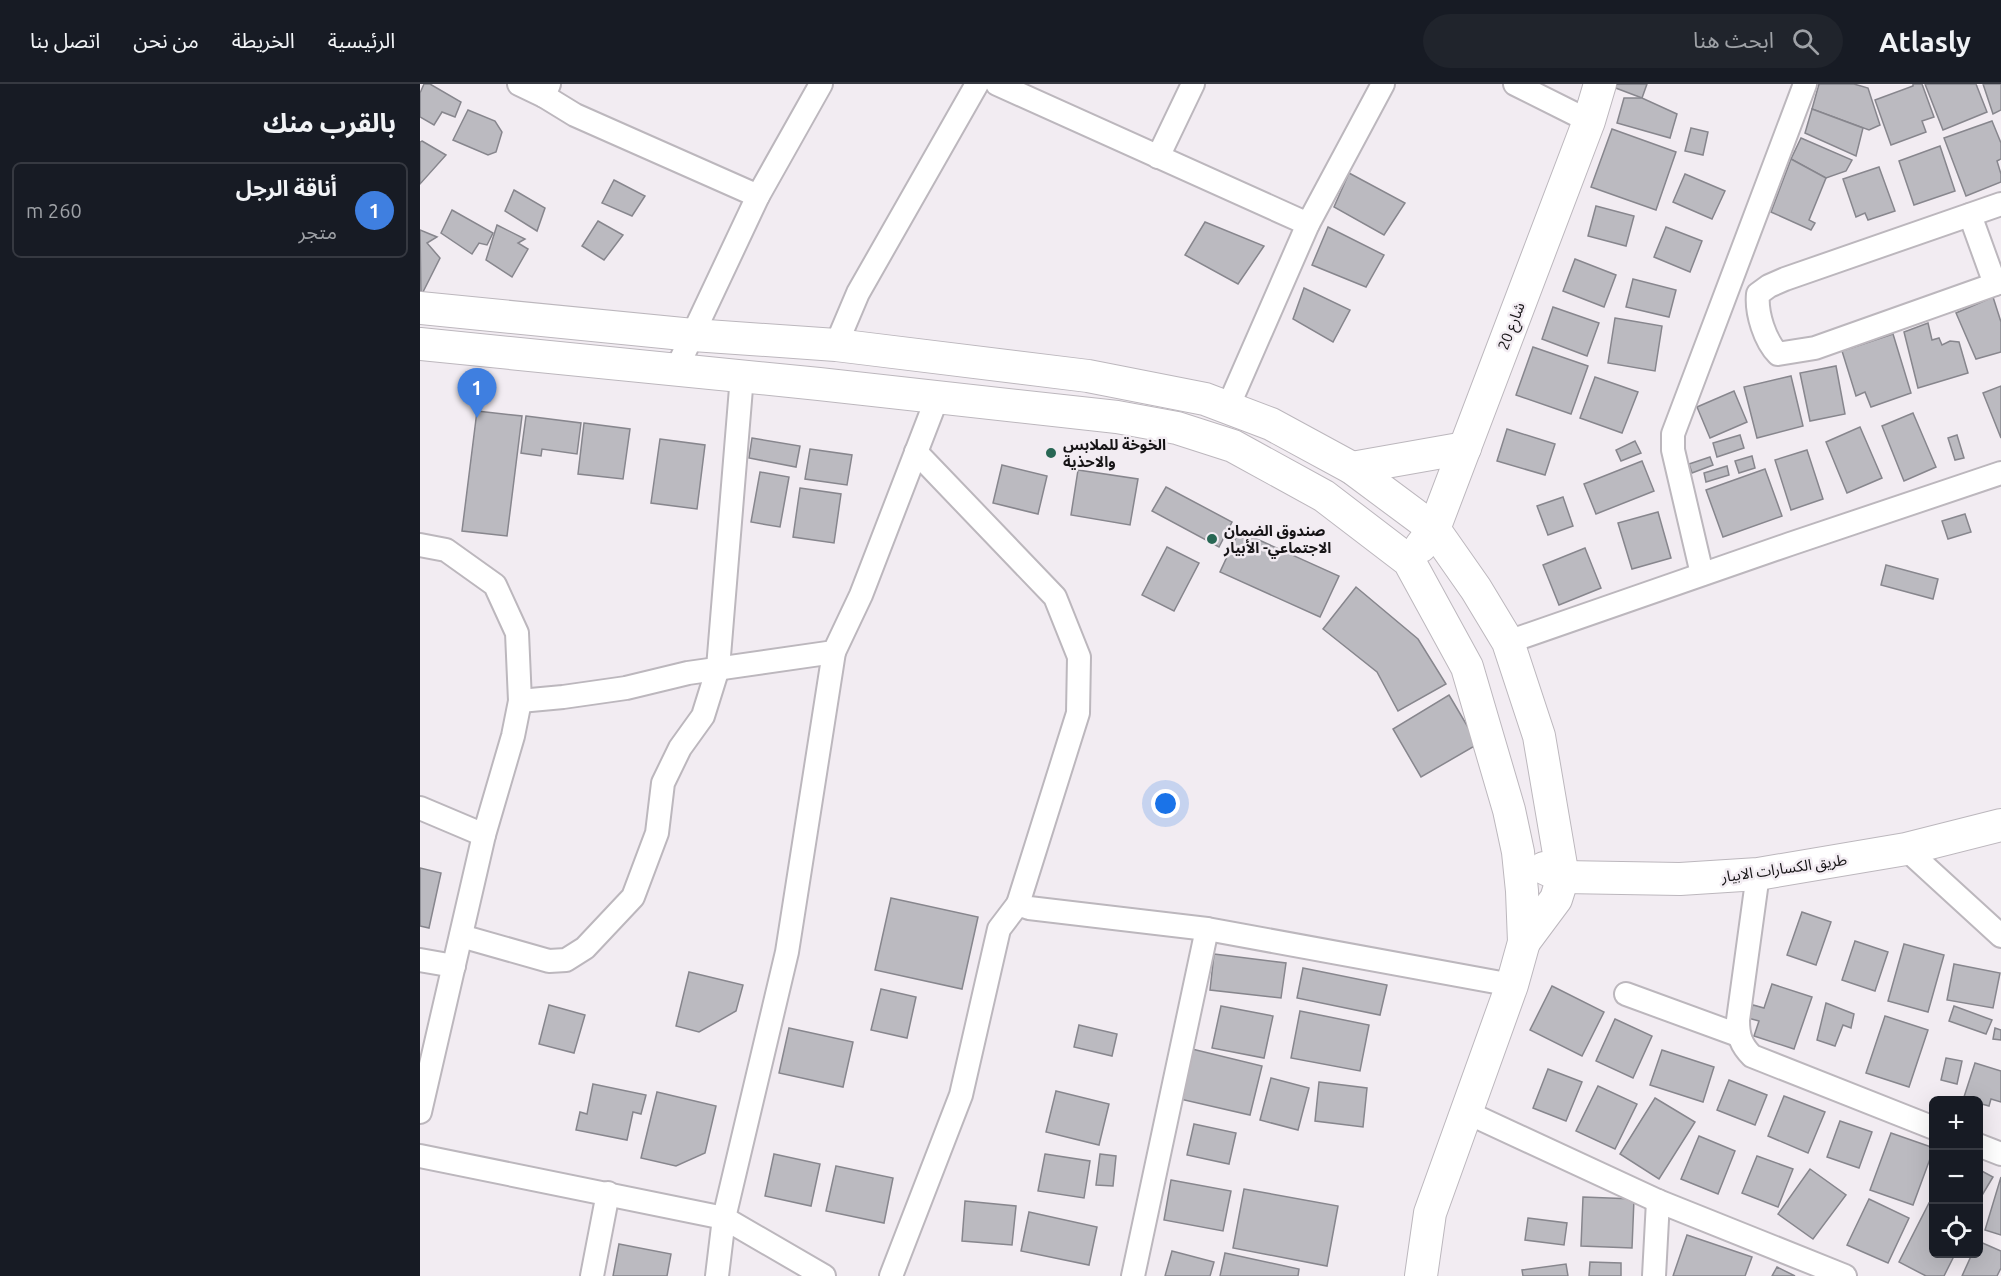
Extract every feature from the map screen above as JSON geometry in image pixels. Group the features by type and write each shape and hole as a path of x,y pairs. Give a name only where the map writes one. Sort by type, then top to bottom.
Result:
{"street":[{"path":"519,84 546,90 575,115 758,196"},
{"path":"676,370 758,196 819,84"},
{"path":"837,345 858,294 977,84"},
{"path":"997,84 1308,224"},
{"path":"1158,157 1193,84"},
{"path":"1228,407 1308,224 1383,84"},
{"path":"1515,84 1589,121"},
{"name":"شارع 20","path":"1409,561 1434,529 1589,121 1600,84"},
{"path":"1702,574 1673,450 1673,434 1805,84"},
{"path":"1970,215 1998,283 1815,348 1778,354 1771,346 1757,305 1758,294 1769,286 2001,204"},
{"path":"420,308 693,335 837,345 1088,376 1205,399 1228,407 1271,424 1352,468 1434,529 1476,589 1508,642 1539,736 1563,877 1556,899 1524,942"},
{"path":"420,344 1117,417 1177,429 1233,446 1324,496 1409,561 1467,667 1509,810 1518,852 1524,942 1512,985 1430,1213 1421,1276"},
{"path":"461,936 549,961 566,960 585,948 633,897 657,833 663,783 680,748 703,716 718,668 742,376"},
{"path":"717,1276 724,1218 787,952 834,652 861,595 937,398"},
{"path":"1352,468 1465,448"},
{"path":"891,1276 962,1095 999,929 1018,904 1078,713 1079,657 1055,597 916,452"},
{"path":"1508,642 2001,473"},
{"path":"420,544 446,550 495,585 517,633 520,701 513,736 484,835 420,1112"},
{"path":"520,701 626,688 688,673 834,652"},
{"path":"420,808 484,835"},
{"name":"طريق الكسارات الابيار","path":"1563,877 1680,879 1758,874 1905,849 2001,825"},
{"path":"1905,849 2001,936"},
{"path":"1518,852 1527,861 1563,877"},
{"path":"1758,874 1738,1020 1738,1035 1744,1048 1752,1056 1929,1126"},
{"path":"1018,904 1029,908 1207,929 1512,985"},
{"path":"1133,1276 1207,929"},
{"path":"420,960 454,966"},
{"path":"1626,994 1738,1035"},
{"path":"1466,1112 1658,1200 1845,1276"},
{"path":"1983,1147 2001,1154"},
{"path":"420,1156 724,1218 824,1276"},
{"path":"592,1276 608,1193"},
{"path":"1654,1276 1658,1200"}],"building":[{"path":"424,84 430,84 461,102 455,117 442,112 434,125 420,117 420,93"},
{"path":"1614,84 1647,84 1642,98 1613,87"},
{"path":"1819,84 1854,84 1868,88 1880,125 1869,130 1812,109"},
{"path":"1913,84 1922,84 1934,117 1922,121 1926,132 1891,145 1875,100 1913,86"},
{"path":"1925,84 1976,84 1987,112 1943,130"},
{"path":"1983,84 2001,84 2001,110 1993,114"},
{"path":"1624,98 1642,98 1677,114 1670,138 1617,123"},
{"path":"1812,109 1863,128 1856,156 1805,133"},
{"path":"468,110 495,121 502,132 496,152 488,155 453,140"},
{"path":"1992,121 2001,143 2001,159 1997,161 2001,182 1966,196 1944,138"},
{"path":"1691,128 1708,132 1703,155 1685,151"},
{"path":"1612,129 1676,152 1656,210 1591,187"},
{"path":"1801,138 1852,160 1846,171 1826,178 1791,159"},
{"path":"420,142 446,155 420,184"},
{"path":"1940,146 1955,191 1914,205 1899,161"},
{"path":"1791,159 1826,178 1809,220 1815,223 1811,230 1771,212"},
{"path":"1879,167 1895,211 1868,220 1865,213 1856,217 1843,179"},
{"path":"1349,173 1405,203 1384,235 1334,207"},
{"path":"1685,174 1725,191 1712,219 1673,202"},
{"path":"614,180 645,196 632,216 602,203"},
{"path":"514,190 545,208 537,231 505,211"},
{"path":"1596,206 1634,216 1626,246 1588,236"},
{"path":"452,210 493,233 487,245 479,243 472,254 441,233"},
{"path":"598,221 623,235 604,260 582,246"},
{"path":"1205,222 1264,246 1238,284 1185,255"},
{"path":"497,225 525,239 518,243 528,249 512,277 486,260"},
{"path":"1328,227 1384,255 1366,287 1312,265"},
{"path":"1666,227 1702,241 1690,272 1654,257"},
{"path":"420,230 437,237 427,243 440,258 421,296"},
{"path":"1575,259 1616,275 1604,307 1563,291"},
{"path":"1633,279 1676,290 1669,317 1626,307"},
{"path":"1304,288 1350,310 1333,342 1293,319"},
{"path":"1993,297 2001,322 2001,352 1976,359 1956,313"},
{"path":"1553,307 1599,323 1587,356 1542,339"},
{"path":"1615,318 1662,326 1655,371 1608,363"},
{"path":"1928,323 1932,340 1939,338 1942,345 1950,341 1959,342 1968,373 1918,388 1904,332"},
{"path":"1893,334 1911,393 1871,407 1865,392 1856,396 1842,351"},
{"path":"1533,347 1588,366 1571,414 1516,395"},
{"path":"1836,366 1845,414 1810,421 1800,373"},
{"path":"1791,376 1803,426 1757,438 1744,387"},
{"path":"1595,377 1638,392 1622,433 1580,418"},
{"path":"2001,386 2001,438 1983,393"},
{"path":"1734,391 1747,422 1710,438 1697,407"},
{"path":"477,411 522,416 507,536 462,531"},
{"path":"1913,413 1936,467 1904,481 1882,426"},
{"path":"526,416 581,423 577,454 542,449 541,456 521,453"},
{"path":"584,423 630,429 623,479 578,474"},
{"path":"1860,427 1882,478 1847,493 1826,442"},
{"path":"1507,429 1555,444 1545,475 1497,461"},
{"path":"1740,435 1744,448 1717,457 1713,443"},
{"path":"1957,435 1964,458 1955,460 1948,438"},
{"path":"752,438 800,446 796,467 749,458"},
{"path":"660,439 705,445 697,509 651,503"},
{"path":"1635,441 1641,453 1621,461 1616,450"},
{"path":"810,449 852,455 847,485 805,479"},
{"path":"1807,450 1823,499 1791,510 1775,460"},
{"path":"1752,456 1755,468 1739,473 1735,461"},
{"path":"1710,457 1713,465 1692,473 1689,464"},
{"path":"1642,461 1654,491 1596,514 1584,484"},
{"path":"1002,465 1047,476 1038,514 993,503"},
{"path":"1727,466 1729,475 1706,482 1704,473"},
{"path":"1765,469 1782,516 1723,537 1706,490"},
{"path":"1078,470 1138,479 1130,525 1071,515"},
{"path":"760,472 789,477 780,527 751,522"},
{"path":"1166,487 1232,522 1219,547 1152,511"},
{"path":"800,488 841,494 834,543 793,537"},
{"path":"1563,497 1573,526 1548,535 1537,506"},
{"path":"1658,512 1671,558 1632,569 1618,523"},
{"path":"1965,514 1971,532 1948,539 1942,521"},
{"path":"1239,531 1339,576 1320,617 1220,572"},
{"path":"1167,547 1199,563 1174,611 1142,595"},
{"path":"1585,548 1601,588 1559,605 1543,565"},
{"path":"1886,565 1938,579 1933,599 1881,585"},
{"path":"1356,587 1418,639 1446,684 1398,711 1377,672 1323,629"},
{"path":"1449,695 1478,744 1421,777 1393,729"},
{"path":"420,868 441,873 429,928 420,926"},
{"path":"891,898 978,917 962,989 875,970"},
{"path":"1802,912 1831,922 1816,965 1787,955"},
{"path":"1855,941 1888,952 1875,991 1842,980"},
{"path":"1904,944 1944,955 1928,1012 1888,1001"},
{"path":"1214,954 1286,963 1281,998 1210,990"},
{"path":"1954,964 2000,973 1993,1008 1947,1000"},
{"path":"1303,968 1387,985 1380,1015 1297,998"},
{"path":"689,972 743,985 736,1011 699,1032 676,1026"},
{"path":"1772,984 1812,997 1794,1049 1754,1036 1759,1021 1748,1018 1753,1005 1764,1008"},
{"path":"1552,986 1604,1012 1582,1056 1530,1030"},
{"path":"881,989 916,997 907,1038 871,1030"},
{"path":"1826,1003 1854,1014 1851,1028 1843,1025 1835,1046 1817,1040"},
{"path":"549,1005 585,1015 574,1053 539,1044"},
{"path":"1221,1006 1273,1016 1264,1058 1212,1048"},
{"path":"1954,1006 1992,1020 1986,1034 1949,1021"},
{"path":"1300,1011 1369,1025 1360,1071 1291,1058"},
{"path":"1885,1016 1928,1030 1909,1087 1866,1073"},
{"path":"1615,1019 1652,1036 1633,1078 1596,1061"},
{"path":"1079,1025 1117,1034 1112,1056 1074,1047"},
{"path":"789,1028 853,1042 843,1087 779,1073"},
{"path":"1995,1028 2001,1030 2001,1040 1993,1039"},
{"path":"1192,1049 1262,1066 1250,1115 1180,1099"},
{"path":"1662,1050 1714,1067 1703,1102 1650,1085"},
{"path":"1946,1058 1962,1061 1957,1084 1941,1080"},
{"path":"1975,1063 2001,1071 2001,1102 1991,1099 1989,1106 1983,1104 1983,1096 1964,1096"},
{"path":"1548,1069 1582,1082 1566,1121 1533,1108"},
{"path":"1271,1078 1309,1088 1298,1130 1260,1120"},
{"path":"1729,1080 1767,1095 1755,1125 1717,1110"},
{"path":"1319,1082 1367,1088 1363,1127 1315,1121"},
{"path":"593,1084 646,1095 641,1114 633,1112 627,1140 576,1130 580,1112 587,1114"},
{"path":"1598,1086 1637,1104 1615,1149 1576,1131"},
{"path":"1056,1091 1109,1104 1099,1145 1046,1132"},
{"path":"657,1092 716,1106 705,1153 676,1166 641,1158"},
{"path":"1784,1096 1825,1112 1808,1153 1768,1136"},
{"path":"1655,1098 1695,1122 1659,1179 1620,1154"},
{"path":"1840,1121 1872,1132 1859,1168 1827,1157"},
{"path":"1194,1124 1236,1133 1229,1164 1187,1155"},
{"path":"1891,1133 1929,1146 1929,1162 1913,1205 1870,1190"},
{"path":"1699,1136 1735,1151 1718,1194 1681,1179"},
{"path":"774,1154 820,1164 811,1206 765,1196"},
{"path":"1045,1154 1090,1161 1084,1198 1038,1191"},
{"path":"1100,1154 1116,1156 1113,1186 1096,1185"},
{"path":"1757,1156 1793,1169 1778,1207 1742,1193"},
{"path":"836,1166 893,1178 884,1223 826,1211"},
{"path":"1810,1169 1846,1195 1813,1239 1778,1214"},
{"path":"1983,1172 1993,1177 1983,1194"},
{"path":"2001,1177 2001,1235 1985,1230"},
{"path":"1171,1180 1231,1191 1223,1231 1164,1220"},
{"path":"1244,1189 1338,1206 1327,1266 1233,1248"},
{"path":"1583,1197 1634,1199 1632,1248 1581,1246"},
{"path":"1869,1199 1909,1218 1888,1263 1847,1245"},
{"path":"965,1201 1016,1206 1012,1245 962,1241"},
{"path":"1929,1203 1929,1258 1953,1258 1944,1276 1926,1276 1899,1262"},
{"path":"1029,1212 1097,1227 1089,1265 1021,1251"},
{"path":"1528,1218 1567,1223 1564,1245 1525,1240"},
{"path":"1687,1235 1752,1257 1745,1276 1673,1276"},
{"path":"1983,1243 2001,1251 2001,1268 1997,1276 1962,1276 1970,1258 1983,1258"},
{"path":"619,1244 671,1254 667,1276 613,1276"},
{"path":"1172,1251 1214,1262 1210,1276 1165,1276"},
{"path":"1225,1253 1299,1269 1298,1276 1220,1276"},
{"path":"1590,1262 1621,1263 1621,1276 1589,1276"},
{"path":"1566,1264 1568,1276 1523,1276 1522,1270"},
{"path":"1777,1267 1795,1276 1772,1276"}],"place":[{"name":"أناقة الرجل","path":"477,418"},
{"name":"الخوخة للملابس والاحذية","path":"1051,453"},
{"name":"صندوق الضمان الاجتماعي- الأبيار","path":"1212,539"}]}
